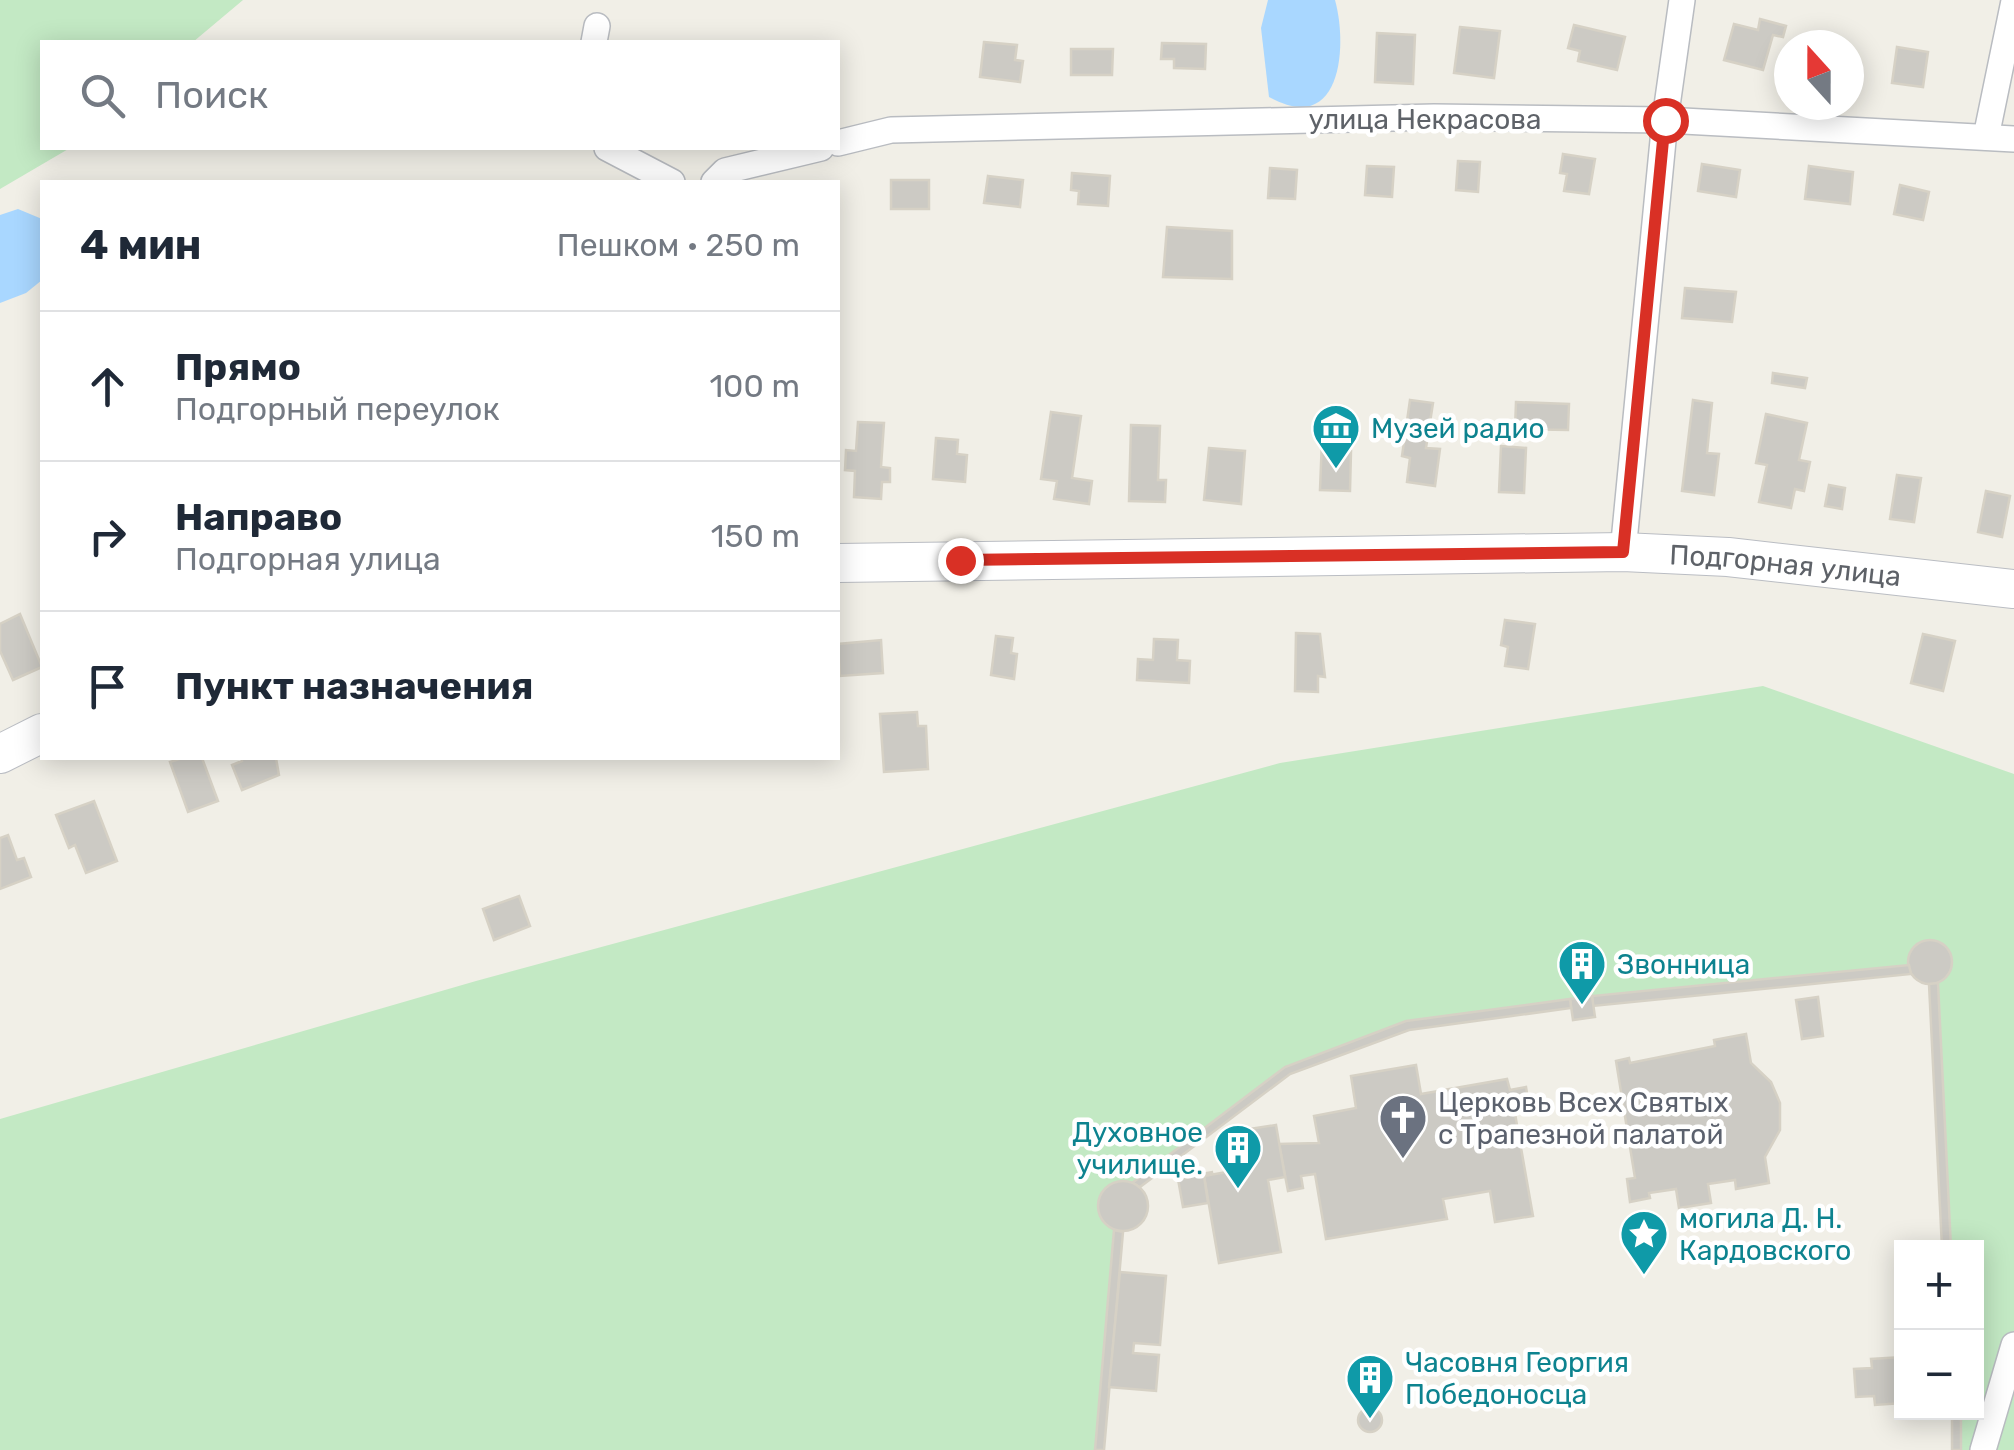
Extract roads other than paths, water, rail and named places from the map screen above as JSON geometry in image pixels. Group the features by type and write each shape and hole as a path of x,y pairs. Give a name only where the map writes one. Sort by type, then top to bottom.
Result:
{"main road":[{"name":"Подгорная улица","path":"840,563 1623,552 1728,557 2014,589"},
{"path":"0,754 40,734"}],"street":[{"path":"1623,552 1665,120 1682,0"},
{"path":"1986,137 2014,2"},
{"name":"улица Некрасова","path":"840,143 891,130 1434,117 1665,120 2014,139"},
{"path":"611,150 668,180"},
{"path":"719,177 814,150"},
{"path":"1982,1450 2014,1345"}],"water":[{"path":"1268,0 1335,0 1339,62 1325,96 1312,105 1293,106 1269,97 1261,28"},
{"path":"18,209 40,218 40,282 26,293 0,303 0,215"}],"place":[{"name":"Музей радио","path":"1336,470"},
{"name":"Звонница","path":"1582,1006"},
{"name":"Церковь Всех Святых с Трапезной палатой","path":"1403,1160"},
{"name":"Духовное училище.","path":"1238,1190"},
{"name":"могила Д. Н. Кардовского","path":"1644,1276"},
{"name":"Часовня Георгия Победоносца","path":"1370,1420"}]}
